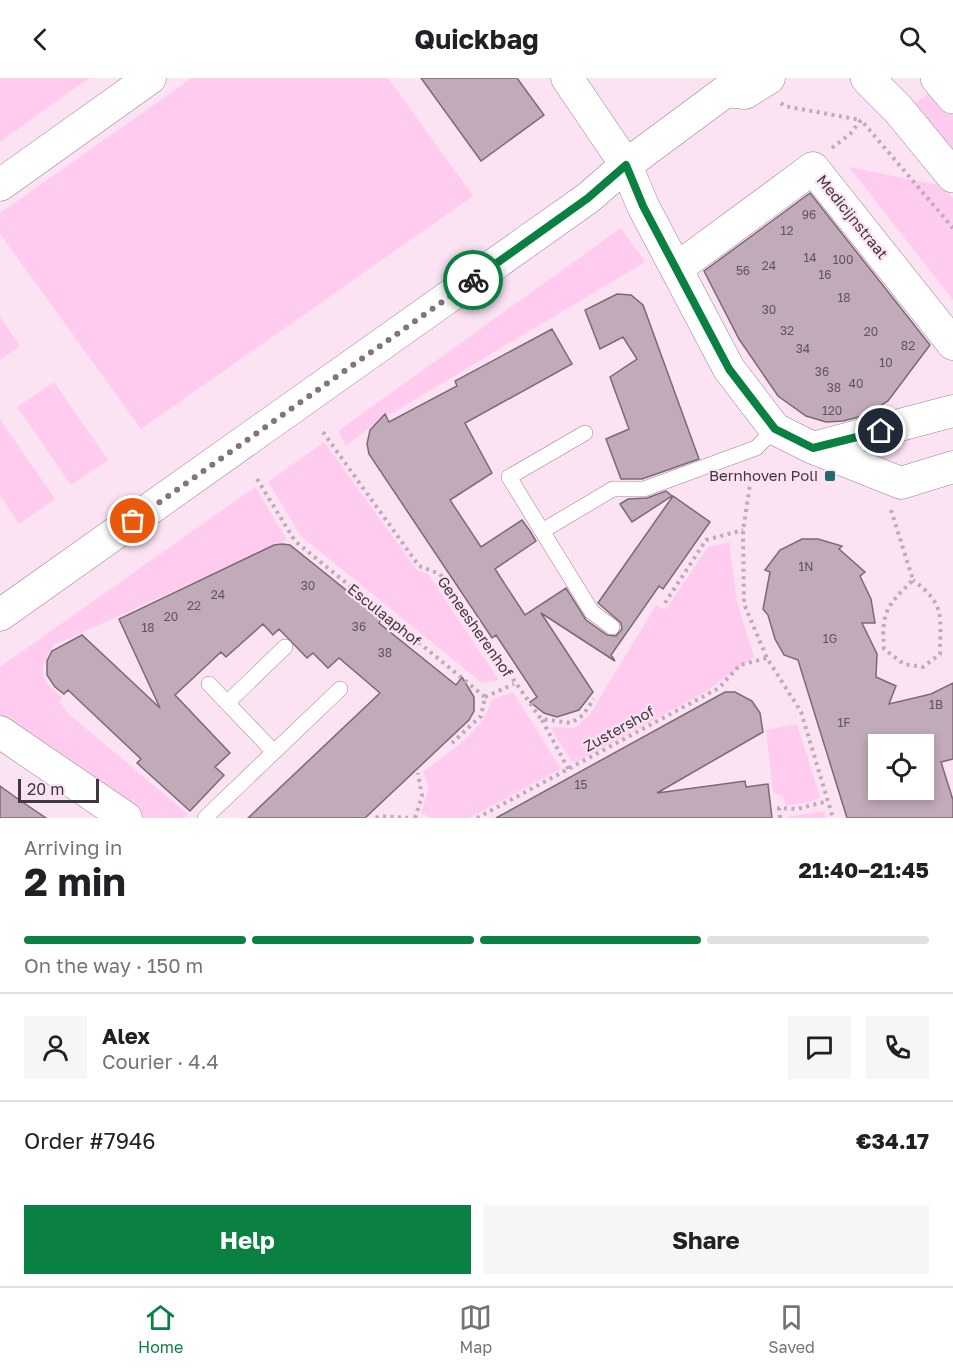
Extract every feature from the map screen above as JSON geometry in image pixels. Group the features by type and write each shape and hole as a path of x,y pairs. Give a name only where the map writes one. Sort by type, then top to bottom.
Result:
{"main road":[{"path":"867,78 898,109 953,176"},
{"path":"937,78 953,97"}],"street":[{"path":"0,185 150,78"},
{"path":"567,78 626,165 643,206 765,438 813,448 900,483 953,467"},
{"path":"0,615 588,198 727,85 745,93 769,78"},
{"name":"Medicijnstraat","path":"676,269 813,168 953,344"},
{"path":"813,448 953,411"},
{"path":"0,732 126,818"}],"lane":[{"path":"585,433 509,477 592,612 612,627"},
{"path":"542,531 613,489 644,489 765,438"},
{"path":"227,703 285,647"},
{"path":"209,684 274,752"},
{"path":"205,818 340,689"}],"path":[{"path":"813,168 817,159 850,134 861,120 953,228"},
{"name":"Geneesherenhof","path":"323,432 419,566 440,574 514,684 541,719 570,770"},
{"path":"765,438 743,530 744,604 767,658 801,712 833,818"},
{"name":"Esculaaphof","path":"257,479 295,541 485,697"},
{"path":"900,483 889,501 914,580 932,594 939,608 940,654 923,667 904,664 884,649 882,622 894,600 914,580"},
{"path":"665,603 706,540 743,530"},
{"name":"Zustershof","path":"477,818 719,688 740,665 767,658"},
{"path":"452,743 482,716 485,697 514,684"},
{"path":"541,719 571,723 583,715 594,699"},
{"path":"415,818 422,796 418,773"},
{"path":"780,818 779,808 797,809 828,801"},
{"path":"376,818 380,816 408,818"}],"shaded area":[{"path":"0,78 89,78 0,142"},
{"path":"192,78 388,78 473,196 141,429 0,234 0,213"},
{"path":"935,89 953,111 953,164 908,108"},
{"path":"849,167 943,186 953,198 953,300"},
{"path":"621,228 645,262 374,424 346,446 338,431"},
{"path":"0,317 20,346 0,360"},
{"path":"54,382 108,460 71,485 17,407"},
{"path":"0,419 55,499 19,524 0,495"},
{"path":"324,442 417,570 428,574 499,680 482,683 301,536 268,482"},
{"path":"255,487 287,540 54,645 42,668 46,682 62,698 59,702 70,715 188,814 184,818 145,818 0,716 0,667"},
{"path":"729,542 737,602 754,657 705,692 577,762 571,761 550,727 575,728 590,714 656,605 665,610 708,547"},
{"path":"513,692 561,769 469,818 432,818 421,813 429,787 423,772 473,732 481,722 492,699"},
{"path":"797,724 820,797 809,802 786,806 784,797 773,792 766,730"},
{"path":"824,811 826,818 787,818 787,817"}],"building":[{"path":"421,78 517,78 544,115 481,161"},
{"path":"810,193 930,345 888,401 866,415 843,421 826,422 806,416 778,396 739,339 704,271"},
{"path":"617,294 631,295 643,305 699,459 642,479 621,479 606,439 629,429 610,377 637,359 623,337 600,349 585,310"},
{"path":"552,329 572,364 465,423 492,473 450,500 481,547 522,520 530,531 536,541 495,569 525,615 566,588 586,620 607,635 616,636 622,629 621,623 598,603 673,496 710,522 663,589 659,586 611,655 615,661 541,613 593,692 579,710 557,717 544,713 530,702 537,697 496,635 492,638 369,454 367,444 370,430 385,414 389,422 457,386 455,381"},
{"path":"666,491 672,496 632,522 620,504 628,499 647,498"},
{"path":"802,539 818,539 842,546 839,549 865,572 860,576 871,599 875,623 862,623 877,654 876,677 896,686 889,704 931,694 953,683 953,759 941,762 953,800 953,818 847,818 798,660 784,655 775,639 768,615 763,609 770,572 765,570 780,550"},
{"path":"274,545 290,545 382,619 379,623 456,685 462,677 474,697 474,711 469,720 365,818 248,818 380,693 339,658 328,668 313,653 307,658 279,629 273,635 263,624 226,657 221,652 175,695 230,753 215,767 224,775 190,811 137,763 141,759 68,690 64,694 55,687 47,675 47,661 52,651 82,635 160,708 119,619"},
{"path":"725,692 735,692 752,701 760,713 763,732 657,793 745,781 746,787 768,784 772,818 496,818"},
{"path":"0,786 18,799 46,818 0,818"}],"way so far":[{"path":"133,521 473,280"}],"place":[{"name":"Bernhoven Poli","path":"830,476"}],"route":[{"path":"473,280 588,198 626,165 643,206 729,369 775,429 813,448 881,431"}]}
